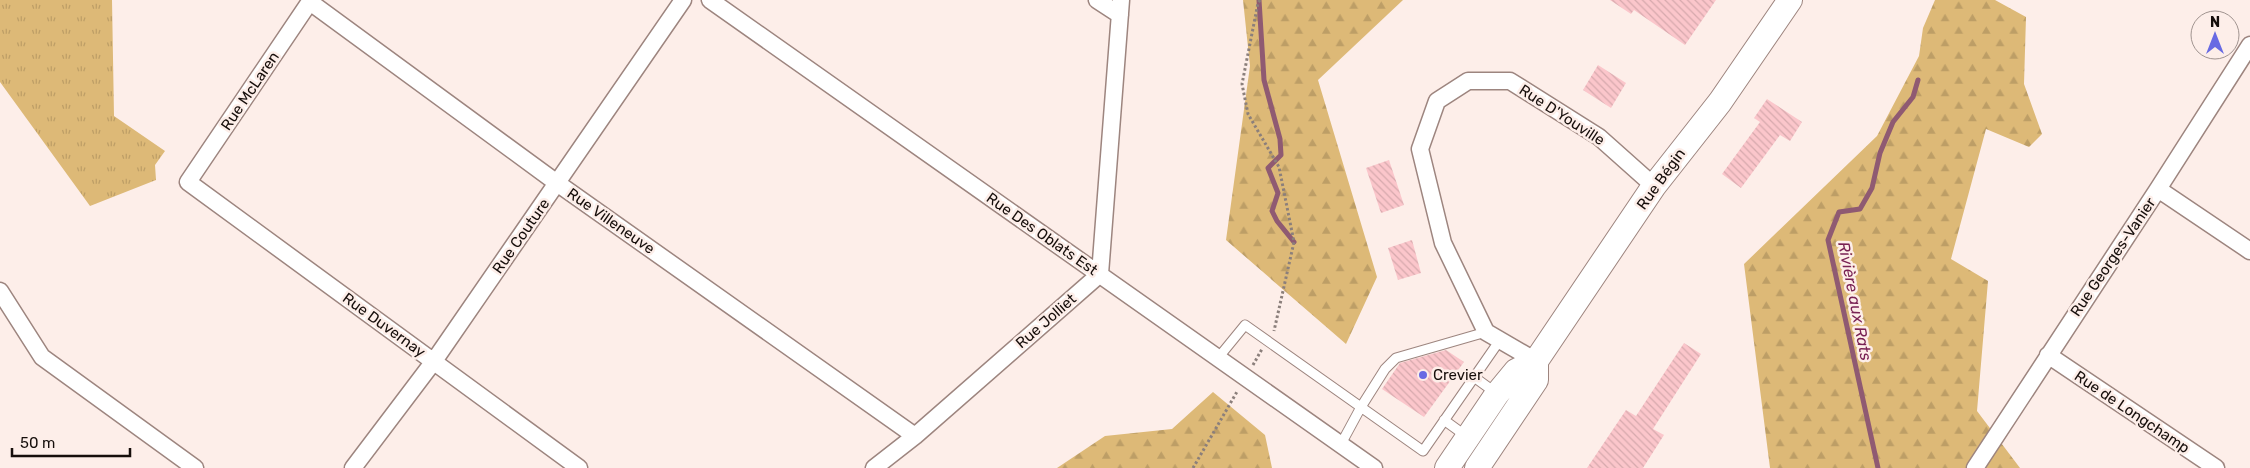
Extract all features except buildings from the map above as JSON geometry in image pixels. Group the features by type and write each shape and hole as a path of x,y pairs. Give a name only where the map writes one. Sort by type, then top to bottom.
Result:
{"street":[{"name":"Rue Couture","path":"353,468 434,362 683,0"},
{"name":"Rue Des Oblats Est","path":"710,0 1374,468"},
{"path":"1097,0 1120,8 1100,274"},
{"name":"Rue Bégin","path":"1447,468 1497,394 1516,371 1536,361 1654,186 1720,102 1790,0"},
{"name":"Rue Villeneuve","path":"311,1 557,183 915,436"},
{"name":"Rue McLaren","path":"188,182 311,1"},
{"name":"Rue Georges-Vanier","path":"1975,468 2250,45"},
{"name":"Rue D'Youville","path":"1493,336 1443,243 1420,150 1437,101 1468,81 1510,81 1599,137 1654,186"},
{"name":"Rue Duvernay","path":"188,182 579,468"},
{"path":"2158,189 2250,251"},
{"name":"Rue Jolliet","path":"874,468 915,436 1100,274"},
{"path":"0,291 42,357 195,468"},
{"path":"1493,336 1536,361"},
{"name":"Rue de Longchamp","path":"2048,355 2216,468"},
{"name":"Rue Bégin","path":"1477,468 1536,380 1536,361"}],"lane":[{"path":"1218,358 1245,325 1424,451 1474,377 1493,336"},
{"path":"1341,444 1385,369 1396,358 1493,336"},
{"path":"1474,377 1497,394"},
{"path":"1444,420 1469,438"}],"path":[{"path":"1192,468 1275,329 1294,242 1279,167 1248,114 1242,84 1260,0"}],"green space":[{"path":"0,0 112,0 114,116 165,151 155,165 156,180 90,206 0,82"},
{"path":"1243,0 1403,0 1318,80 1377,277 1346,344 1226,240 1250,66"},
{"path":"1935,0 1995,0 2026,17 2024,84 2042,134 2029,147 1986,129 1951,259 1988,281 1977,411 2020,468 1770,468 1744,264 1877,136 1919,56 1923,28"},
{"path":"1213,392 1265,435 1272,468 1057,468 1105,436 1172,429"}],"waterway":[{"name":"Rivière aux Rats","path":"1259,0 1264,80 1280,139 1281,155 1268,168 1278,193 1272,211 1277,221 1294,242"},
{"name":"Rivière aux Rats","path":"1878,468 1828,240 1839,212 1860,209 1872,188 1880,153 1893,122 1913,97 1918,80"}],"place":[{"name":"Crevier","path":"1423,375"}]}
